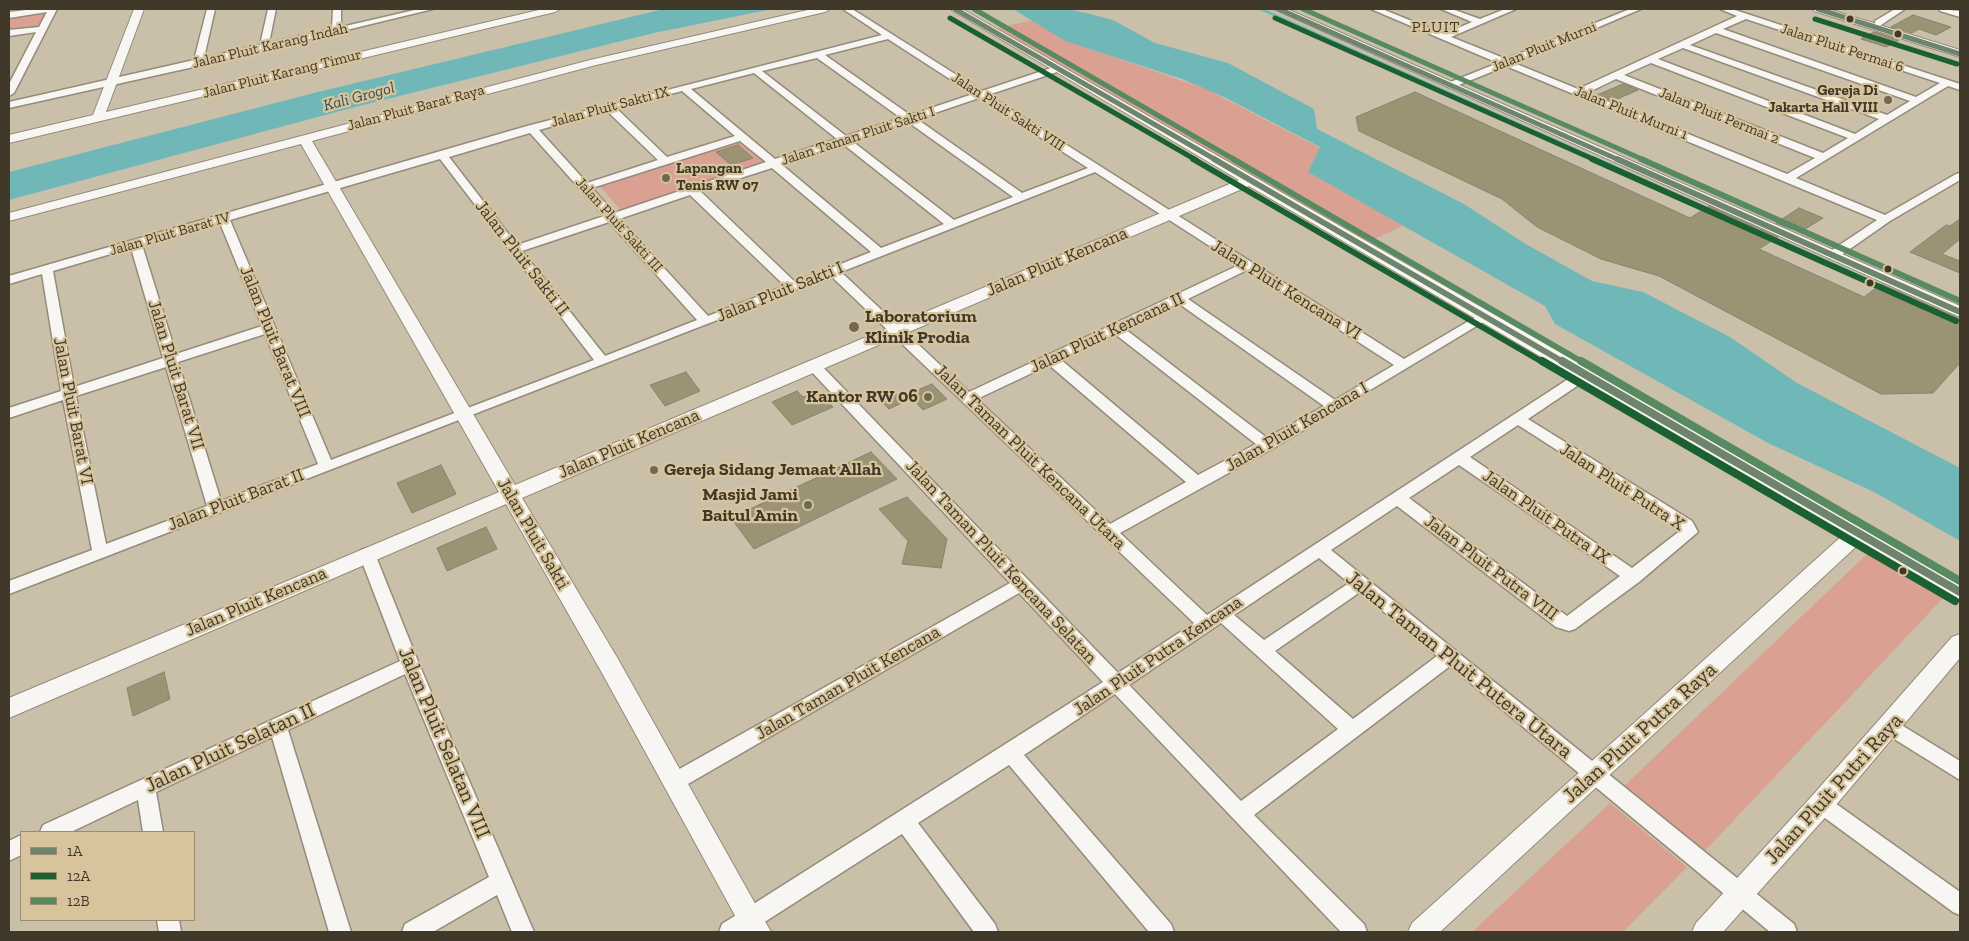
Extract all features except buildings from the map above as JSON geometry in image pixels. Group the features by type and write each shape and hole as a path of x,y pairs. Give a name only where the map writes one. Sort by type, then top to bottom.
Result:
{"street":[{"path":"9,14 53,9"},
{"path":"9,93 53,9"},
{"path":"98,118 139,9"},
{"path":"198,63 211,9"},
{"path":"264,47 272,9"},
{"path":"336,9 336,30"},
{"name":"Jalan Pluit Karang Indah","path":"9,105 198,63 402,12 429,9"},
{"name":"Jalan Pluit Karang Timur","path":"9,139 540,10 555,9"},
{"name":"Jalan Pluit Barat Raya","path":"9,217 594,62 825,9"},
{"name":"Jalan Pluit Sakti VIII","path":"847,9 1168,215"},
{"path":"955,9 1484,318 1955,589"},
{"path":"1279,9 1960,312"},
{"name":"Jalan Pluit Murni 1","path":"1375,9 1886,219"},
{"path":"1445,9 1480,22"},
{"path":"1444,37 1512,9"},
{"name":"Jalan Pluit Murni","path":"1451,85 1637,9"},
{"name":"Jalan Pluit Permai 6","path":"1724,9 1960,87"},
{"path":"1818,9 1960,54"},
{"path":"1834,9 1960,48"},
{"path":"1878,23 1901,9"},
{"path":"1943,9 1960,14"},
{"path":"1580,92 1745,16"},
{"path":"9,33 43,29"},
{"path":"1716,30 1918,101"},
{"name":"Jalan Pluit Sakti IX","path":"331,187 531,128 891,36"},
{"path":"1683,45 1888,119"},
{"path":"819,54 1022,198"},
{"path":"1649,59 1857,138"},
{"path":"755,70 953,225"},
{"name":"Jalan Taman Pluit Sakti I","path":"516,249 1057,70"},
{"name":"Jalan Pluit Permai 2","path":"1615,75 1823,158"},
{"path":"1789,178 1947,83"},
{"path":"684,88 879,253"},
{"path":"609,107 665,161"},
{"name":"Jalan Pluit Sakti III","path":"531,128 706,322"},
{"path":"585,187 742,137"},
{"name":"Jalan Pluit Sakti","path":"304,138 464,414 754,925"},
{"name":"Jalan Pluit Sakti II","path":"442,155 602,362"},
{"name":"Jalan Pluit Sakti I","path":"464,414 706,322 833,270 1096,168"},
{"path":"1832,255 1886,219 1960,177"},
{"name":"Jalan Pluit Kencana","path":"9,708 367,554 1250,180"},
{"name":"Jalan Pluit Barat IV","path":"9,280 331,187"},
{"path":"692,190 793,287"},
{"name":"Jalan Pluit Kencana VI","path":"1168,215 1404,365"},
{"name":"Jalan Pluit Barat VIII","path":"224,218 326,466"},
{"name":"Jalan Pluit Barat VII","path":"136,244 215,508"},
{"name":"Jalan Pluit Kencana II","path":"967,398 1247,266"},
{"name":"Jalan Pluit Barat VI","path":"47,269 64,371 100,552"},
{"name":"Jalan Taman Pluit Kencana Utara","path":"833,270 1205,624"},
{"path":"1180,299 1334,406"},
{"name":"Jalan Pluit Kencana I","path":"1108,532 1267,445 1484,318"},
{"path":"9,413 270,328"},
{"path":"1116,328 1267,445"},
{"path":"1051,359 1197,483"},
{"name":"Jalan Taman Pluit Kencana Selatan","path":"813,365 1240,814 1356,932"},
{"name":"Jalan Pluit Putra Kencana","path":"730,932 754,925 904,820 1010,754 1584,375"},
{"name":"Jalan Pluit Barat II","path":"9,588 464,414"},
{"name":"Jalan Pluit Putra X","path":"1518,419 1689,528 1689,534 1633,577"},
{"name":"Jalan Pluit Putra IX","path":"1460,457 1633,577"},
{"name":"Jalan Pluit Putra VIII","path":"1398,498 1565,623 1572,624 1633,577"},
{"name":"Jalan Pluit Putra Raya","path":"1421,932 1858,533"},
{"name":"Jalan Taman Pluit Putera Utara","path":"1319,549 1448,657 1786,932"},
{"name":"Jalan Pluit Selatan VIII","path":"367,554 410,664 523,932"},
{"name":"Jalan Taman Pluit Kencana","path":"674,782 1022,584"},
{"path":"1263,650 1360,584"},
{"path":"1221,613 1351,729"},
{"name":"Jalan Pluit Putri Raya","path":"1705,932 1890,726 1960,643"},
{"path":"1240,814 1448,657"},
{"name":"Jalan Pluit Selatan II","path":"52,831 410,664"},
{"path":"278,726 340,932"},
{"path":"1890,726 1960,772"},
{"path":"1010,754 1161,930"},
{"path":"146,788 153,831"},
{"path":"1821,804 1960,905"},
{"path":"904,820 987,932"},
{"path":"413,932 502,881"}],"shaded area":[{"path":"51,12 43,29 9,34 9,17"},
{"path":"1038,19 1087,48 1206,89 1320,148 1308,172 1404,225 1365,244 997,28"},
{"path":"739,141 765,163 622,211 599,186"},
{"path":"1870,551 1946,595 1703,853 1622,788"},
{"path":"1610,803 1687,867 1623,932 1472,932"}],"water":[{"name":"Kali Grogol","path":"664,9 773,9 654,33 355,107 9,200 9,172 318,92"},
{"path":"1013,9 1067,9 1086,13 1113,20 1155,43 1228,63 1314,109 1317,129 1464,204 1524,243 1592,281 1643,292 1730,337 1797,383 1960,468 1960,541 1876,493 1768,443 1555,324 1545,306 1308,172 1320,147 1224,97 1182,79 1065,41"}],"waterway":[{"path":"1261,9 1599,160"},
{"path":"1596,159 1709,210"},
{"path":"1771,237 1883,287"}],"transit line":[{"name":"1A","path":"955,9 1960,592"},
{"name":"12B","path":"974,9 1960,581"},
{"name":"1A","path":"1279,9 1960,312"},
{"name":"12B","path":"1303,9 1960,301"},
{"name":"1A","path":"1818,9 1960,54"},
{"name":"12A","path":"950,18 1955,601"},
{"name":"12A","path":"1275,18 1956,321"},
{"name":"12A","path":"1815,19 1957,64"}],"place":[{"name":"Gereja Di Jakarta Hall VIII","path":"1888,100"},
{"name":"Lapangan Tenis RW 07","path":"666,178"},
{"name":"Laboratorium Klinik Prodia","path":"854,327"},
{"name":"Kantor RW 06","path":"928,397"},
{"name":"Gereja Sidang Jemaat Allah","path":"654,470"},
{"name":"Masjid Jami Baitul Amin","path":"808,505"}],"district":[{"name":"PLUIT","path":"1436,27"}]}
